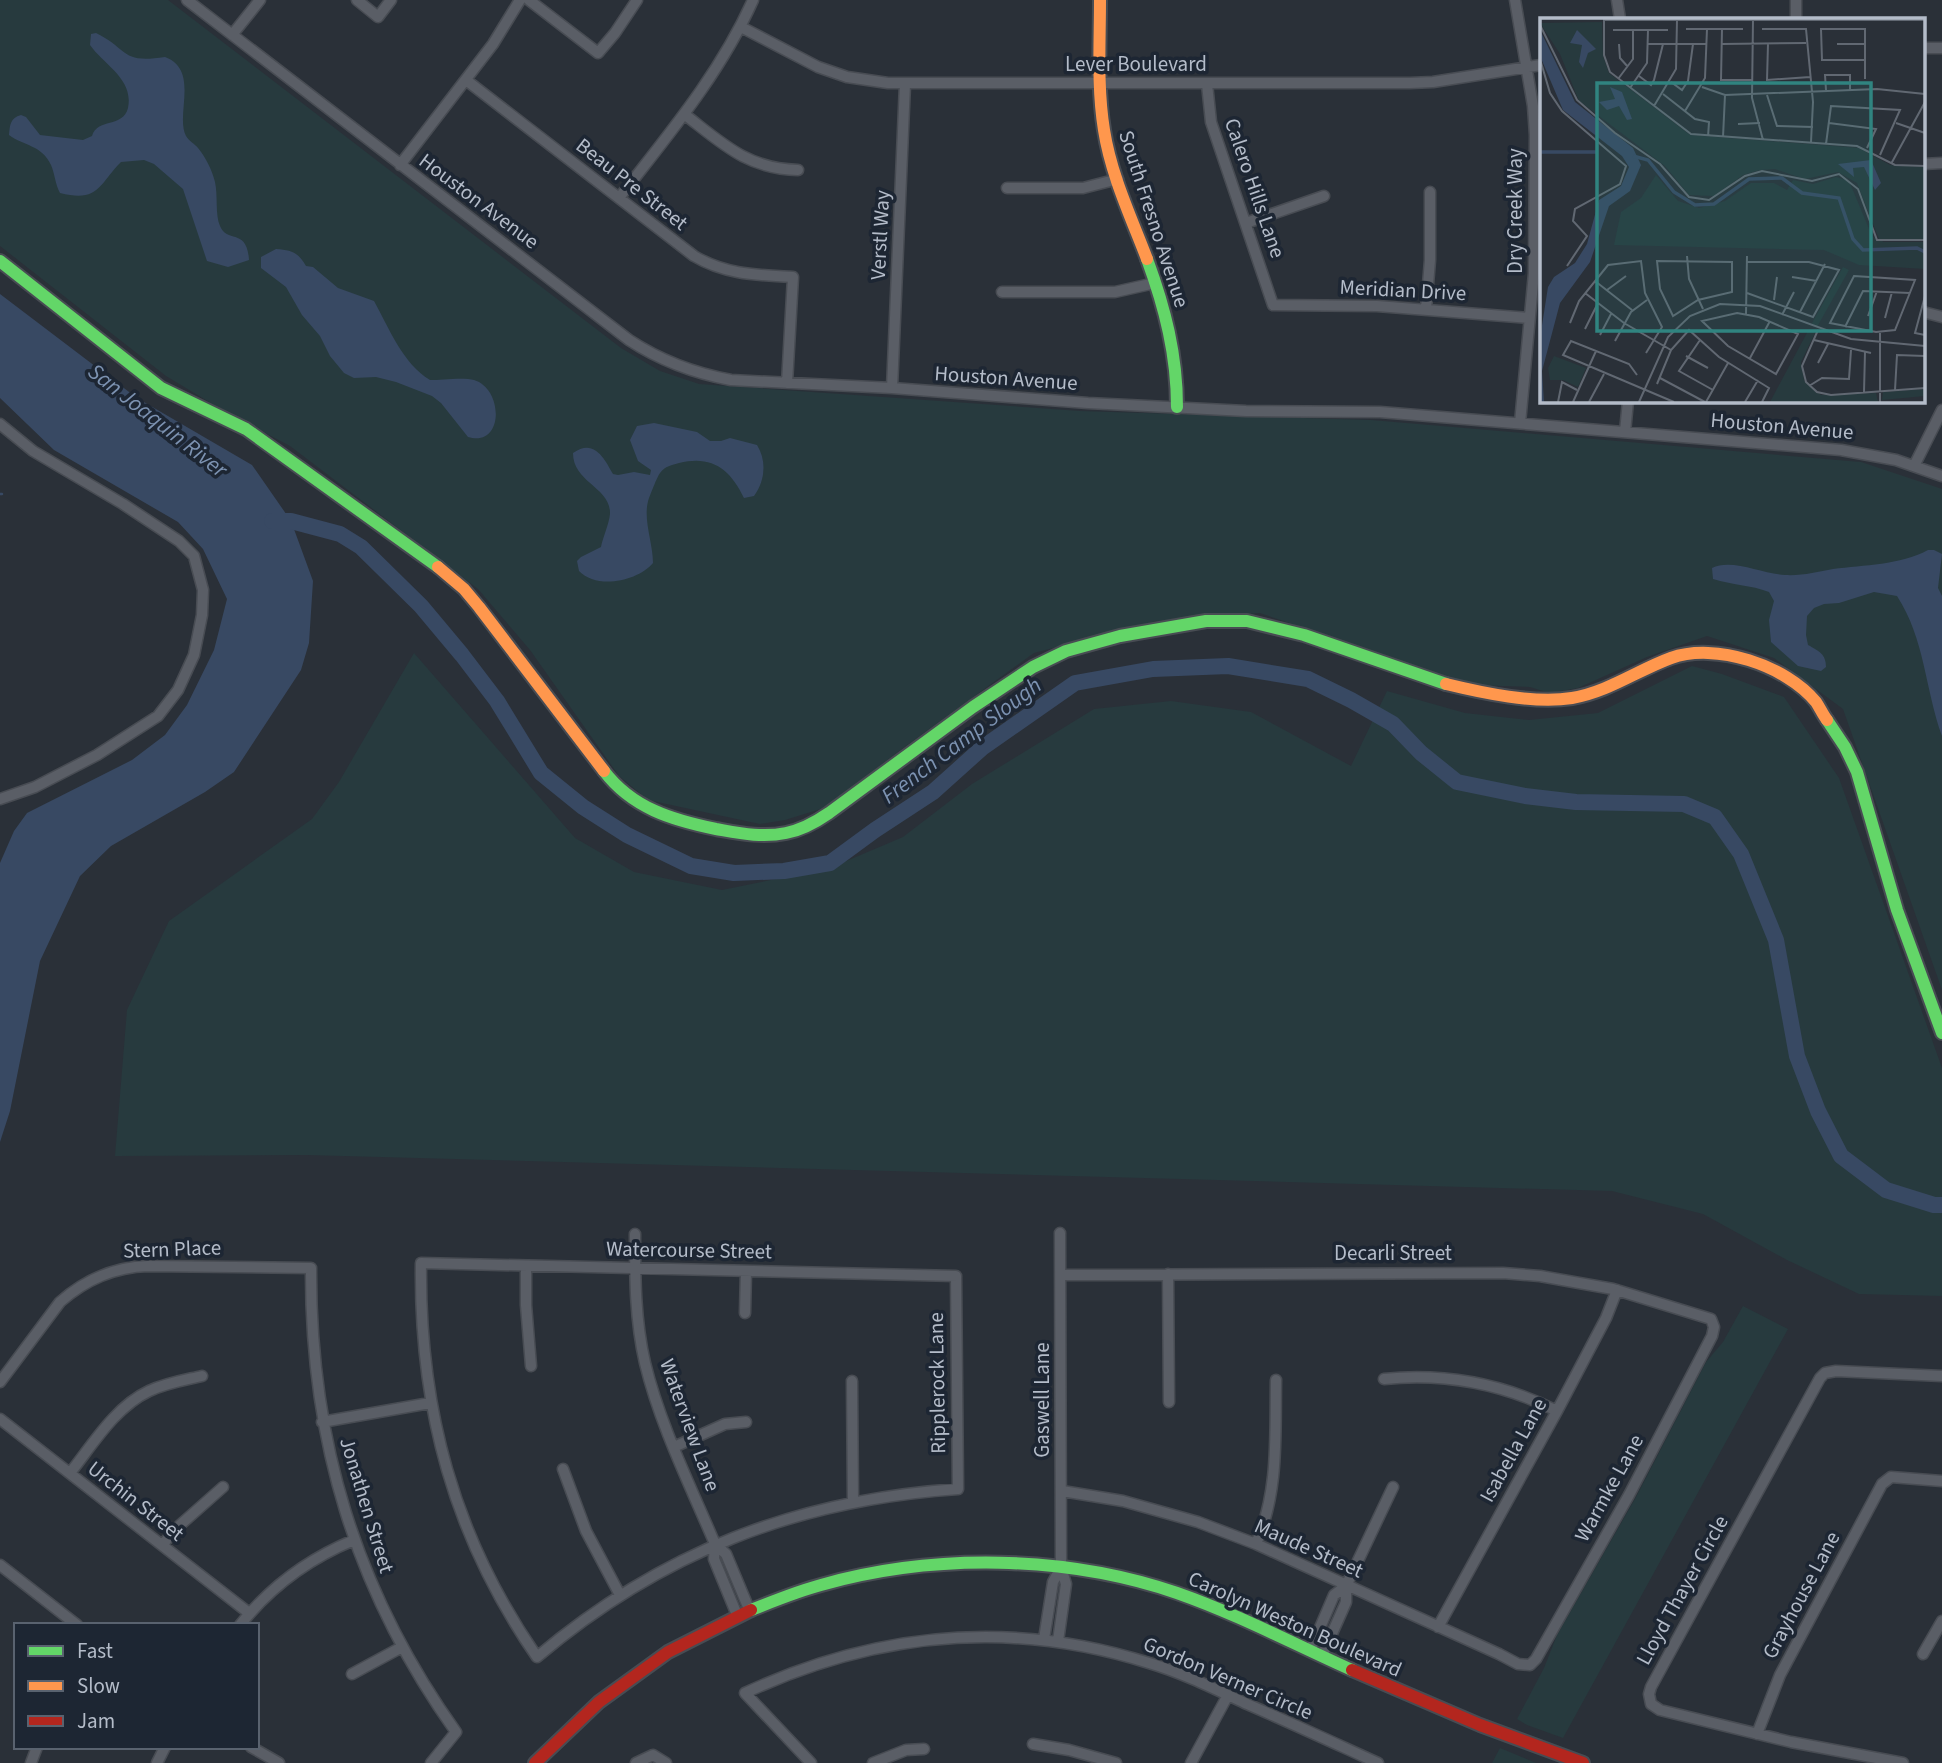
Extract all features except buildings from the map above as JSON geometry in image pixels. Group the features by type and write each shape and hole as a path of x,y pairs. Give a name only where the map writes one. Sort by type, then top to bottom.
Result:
{"street":[{"name":"Houston Avenue","path":"187,0 647,352 668,363 708,376 731,380 1177,407 1380,412 1841,450 1870,454 1942,476"},
{"path":"232,35 260,0"},
{"path":"357,0 378,17 391,0"},
{"path":"400,165 493,44 520,0"},
{"path":"529,0 598,53 637,0"},
{"path":"619,198 721,63 753,0"},
{"name":"South Fresno Avenue","path":"1100,0 1100,84 1104,129 1118,180 1155,283 1172,340 1176,364 1177,407"},
{"name":"Dry Creek Way","path":"1515,0 1535,135 1534,273 1520,424"},
{"path":"1617,0 1620,18"},
{"path":"1796,0 1796,18"},
{"name":"Lever Boulevard","path":"741,27 827,71 865,80 905,84 1410,83 1433,82 1540,65"},
{"path":"1924,48 1942,48"},
{"name":"Beau Pre Street","path":"466,80 706,263 733,272 793,277 787,383"},
{"name":"Verstl Way","path":"892,388 905,84"},
{"name":"Calero Hills Lane","path":"1206,84 1211,122 1273,304"},
{"path":"684,114 741,157 769,167 797,170"},
{"path":"1924,164 1942,163"},
{"path":"1007,188 1083,188 1118,180"},
{"path":"1426,309 1430,260 1430,192"},
{"path":"1246,223 1324,195"},
{"path":"0,261 160,387 246,429 447,574 479,607 615,785 649,810 684,822 758,835 784,834 802,827 825,816 876,781 989,695 1046,659 1085,645 1172,626 1225,620 1250,622 1301,634 1429,679 1494,695 1525,698 1581,697 1628,678 1669,657 1693,651 1719,651 1758,664 1799,688 1818,703 1824,718 1849,754 1865,795 1899,916 1942,1034"},
{"path":"1002,292 1115,292 1155,283"},
{"name":"Meridian Drive","path":"1273,304 1377,306 1529,318"},
{"path":"1924,312 1942,317"},
{"path":"1625,432 1628,402"},
{"path":"1914,466 1942,410"},
{"path":"0,424 33,451 123,504 179,541 194,556 203,590 202,615 194,655 178,690 158,716 97,755 35,787 0,799"},
{"name":"Gaswell Lane","path":"1058,1641 1066,1584 1061,1567 1060,1233"},
{"name":"Waterview Lane","path":"635,1234 638,1321 653,1391 715,1544 726,1555 743,1612"},
{"name":"Watercourse Street","path":"430,1403 422,1336 421,1263 956,1276"},
{"name":"Stern Place","path":"0,1382 60,1302 99,1275 123,1268 148,1266 312,1268"},
{"path":"526,1266 531,1366"},
{"name":"Jonathen Street","path":"312,1268 313,1348 323,1422 339,1494 354,1540 383,1611 402,1647 456,1732 431,1763"},
{"path":"745,1314 746,1271"},
{"name":"Decarli Street","path":"1061,1275 1472,1272 1540,1276 1617,1290 1711,1319 1714,1326"},
{"path":"1168,1274 1169,1402"},
{"name":"Ripplerock Lane","path":"853,1501 958,1489 956,1276"},
{"name":"Isabella Lane","path":"1438,1627 1557,1411 1606,1318 1617,1290"},
{"name":"Warmke Lane","path":"1530,1665 1536,1659 1629,1495 1712,1336 1714,1326"},
{"name":"Lloyd Thayer Circle","path":"1903,1763 1757,1734 1660,1710 1651,1704 1649,1694 1820,1378 1825,1373 1836,1371 1942,1376"},
{"path":"70,1474 112,1420 135,1399 161,1386 202,1376"},
{"path":"1384,1379 1420,1377 1469,1381 1518,1393 1557,1411"},
{"path":"1256,1544 1264,1526 1273,1489 1276,1380"},
{"path":"323,1422 430,1403 445,1467 466,1529 494,1589 537,1657 591,1614 682,1560 778,1520 853,1501 852,1381"},
{"name":"Urchin Street","path":"0,1419 249,1613"},
{"path":"674,1447 725,1424 746,1422"},
{"path":"563,1469 586,1531 620,1595"},
{"name":"Grayhouse Lane","path":"1757,1734 1780,1675 1882,1484 1891,1477 1942,1481"},
{"path":"162,1545 187,1518 223,1487"},
{"path":"1316,1654 1346,1602 1346,1586 1393,1487"},
{"name":"Maude Street","path":"1062,1492 1124,1501 1159,1510 1256,1544 1517,1664 1530,1665"},
{"path":"242,1623 291,1573 332,1549 354,1540"},
{"name":"Carolyn Weston Boulevard","path":"535,1763 570,1727 626,1679 660,1656 743,1612 832,1581 905,1567 958,1562 1061,1567 1158,1587 1227,1611 1440,1709 1566,1760 1583,1763"},
{"name":"Gaswell Lane","path":"1044,1639 1053,1582 1061,1567"},
{"path":"1,1568 74,1623"},
{"path":"1923,1654 1942,1621"},
{"name":"Gordon Verner Circle","path":"811,1763 745,1693 824,1661 894,1644 957,1637 1044,1639 1111,1652 1149,1663 1228,1695 1378,1763"},
{"path":"352,1674 402,1647"},
{"path":"1191,1763 1228,1695"},
{"path":"1033,1744 1069,1750 1116,1763"},
{"path":"254,1749 278,1763"},
{"path":"873,1763 906,1750 925,1749"},
{"path":"636,1763 653,1755 666,1763"}],"green space":[{"path":"0,0 168,0 621,348 660,371 699,384 1080,411 1371,420 1861,462 1942,489 1942,990 1843,709 1774,658 1707,636 1647,657 1578,688 1549,693 1530,687 1471,685 1260,613 1156,621 1034,653 827,807 785,820 760,824 648,800 619,776 530,650 478,589 290,446 229,414 166,376 0,246"},
{"path":"414,653 575,838 634,872 722,890 830,868 903,837 972,784 1094,709 1171,701 1251,712 1351,766 1387,691 1465,713 1529,720 1598,713 1692,666 1784,697 1839,778 1942,1068 1942,1296 1859,1294 1787,1260 1703,1214 1612,1191 307,1155 115,1156 127,1010 169,921 312,819 339,782"},
{"path":"1743,1306 1788,1329 1563,1738 1527,1725 1517,1719 1544,1668 1557,1635 1636,1497 1706,1362 1723,1342"},
{"path":"1500,1748 1536,1763 1492,1763"}],"water":[{"path":"96,33 132,57 165,57 176,63 184,82 183,127 186,136 201,152 212,173 220,226 227,234 245,243 249,260 228,267 207,261 183,189 154,164 144,160 121,162 97,190 83,195 60,193 52,168 43,153 9,135 13,120 21,115 26,117 40,135 83,140 92,136 99,127 116,121 125,114 129,98 127,89 90,45 91,34"},
{"path":"276,249 294,253 306,266 313,267 338,288 374,301 404,355 430,380 470,379 484,385 491,394 496,416 494,426 488,434 480,438 468,437 441,403 432,396 396,382 376,377 354,378 344,373 330,356 320,336 302,315 286,287 261,268 261,257"},
{"name":"San Joaquin River","path":"0,294 137,398 252,465 291,521 313,581 309,643 301,670 234,772 205,792 111,846 80,876 40,961 10,1111 0,1142 0,863 14,831 27,813 132,760 165,735 187,705 214,650 227,599 203,549 178,522 54,450 0,398"},
{"path":"654,423 697,432 710,441 730,438 757,445 763,464 761,484 754,496 744,498 733,479 710,463 691,461 666,467 657,478 647,506 653,563 638,575 617,581 606,582 587,577 579,571 577,561 601,547 610,514 609,505 605,497 579,471 573,453 580,449 593,449 602,456 613,474 634,472 650,475 651,470 638,461 630,440 637,426"},
{"path":"1928,550 1942,554 1938,588 1942,596 1942,736 1919,647 1897,596 1874,592 1814,608 1807,616 1806,635 1808,645 1819,651 1825,659 1826,667 1821,671 1798,666 1771,642 1769,620 1774,601 1769,592 1713,579 1712,568 1720,565 1797,575 1894,562"}],"waterway":[{"name":"French Camp Slough","path":"272,521 291,521 340,534 361,547 421,606 462,655 497,701 541,773 583,807 627,835 691,866 734,873 784,871 830,863 933,792 982,748 1075,683 1153,669 1228,666 1308,679 1393,724 1421,753 1457,782 1525,796 1576,802 1684,804 1715,817 1741,854 1776,940 1797,1056 1818,1111 1841,1156 1886,1190 1942,1205"}],"traffic: fast":[{"path":"1147,259 1169,332 1177,407"},
{"path":"0,261 161,388 246,429 438,567"},
{"path":"604,771 627,794 669,816 742,833 768,835 792,832 829,813 973,707 1033,667 1066,651 1120,636 1206,621 1247,621 1304,635 1446,684"},
{"path":"1827,720 1857,772 1897,910 1942,1033"},
{"path":"751,1610 821,1585 909,1567 954,1563 1045,1565 1134,1580 1177,1593 1352,1670"}],"traffic: slow":[{"path":"1100,0 1100,81 1107,147 1116,180 1147,259"},
{"path":"438,567 464,589 479,607 604,771"},
{"path":"1446,684 1525,699 1572,698 1598,691 1671,658 1708,653 1749,660 1787,677 1816,702 1827,720"}],"traffic: jam":[{"path":"535,1763 599,1702 668,1652 751,1610"},
{"path":"1352,1670 1480,1725 1583,1763"}]}
